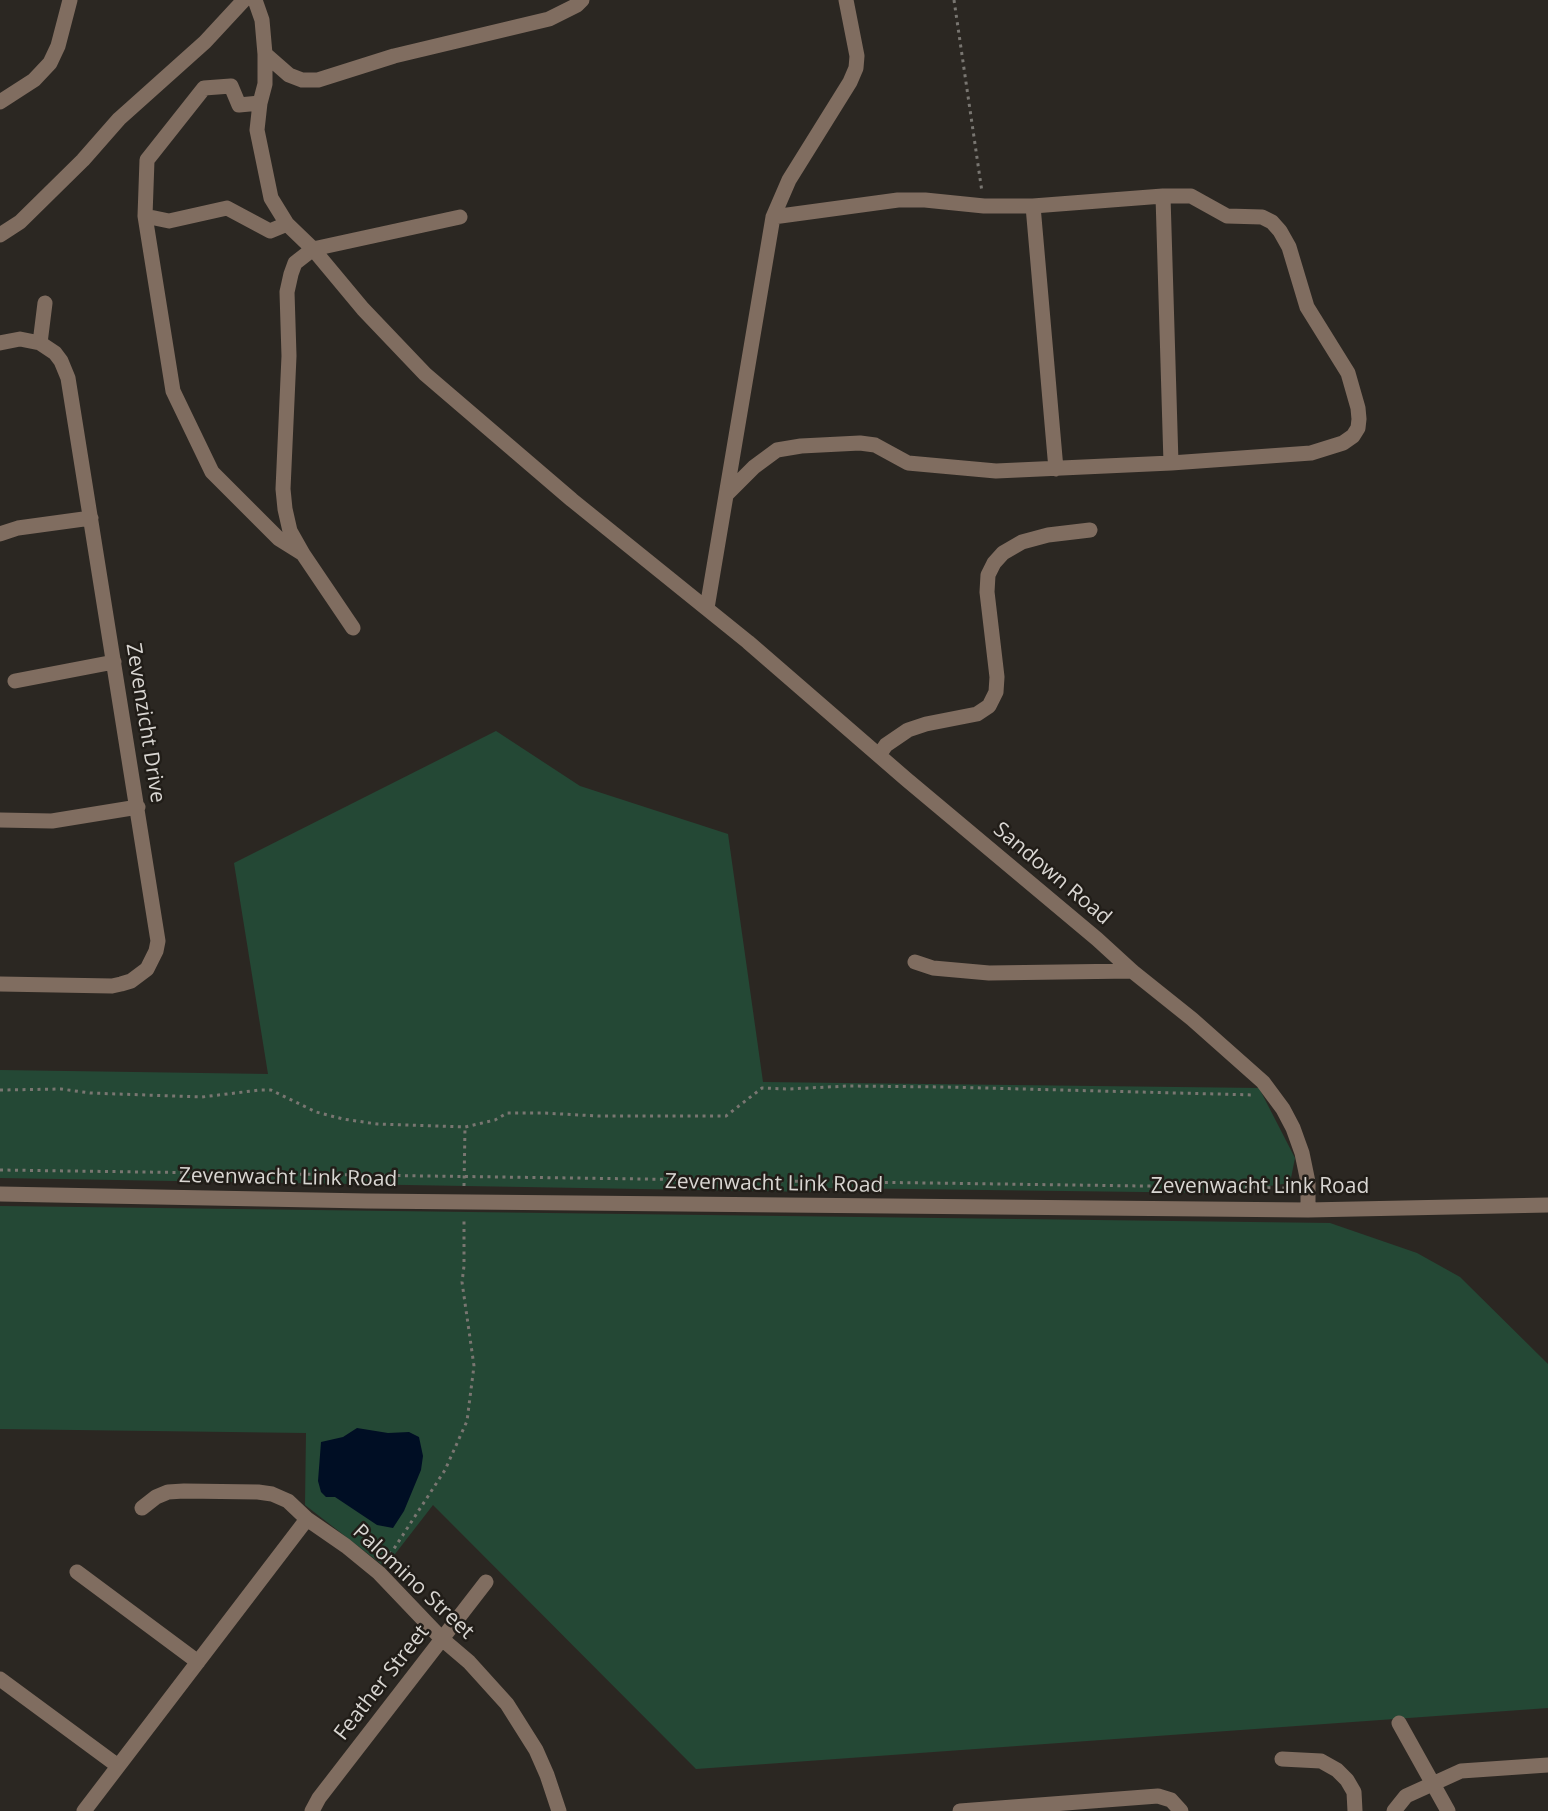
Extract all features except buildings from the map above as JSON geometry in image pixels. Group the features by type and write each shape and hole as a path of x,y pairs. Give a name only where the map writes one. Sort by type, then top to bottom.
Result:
{"street":[{"path":"0,102 34,80 50,63 58,46 70,0"},
{"path":"0,235 20,222 84,160 119,119 205,42 244,0"},
{"name":"Sandown Road","path":"255,0 262,20 265,54 265,84 257,130 271,198 286,224 313,249 369,316 425,374 572,500 707,608 1132,971 1192,1019 1263,1082 1288,1119 1302,1153 1308,1182 1308,1210"},
{"path":"265,54 289,75 302,80 318,80 394,56 549,19 578,5 582,0"},
{"path":"707,608 773,217 789,180 850,82 855,68 857,56 846,0"},
{"path":"260,103 239,105 231,86 204,88 147,160 145,216 173,391 212,472 279,539 303,554"},
{"path":"727,494 754,467 777,450 801,446 860,443 875,445 908,463 996,471 1171,463 1311,453 1343,443 1353,436 1358,428 1358,408 1348,373 1307,307 1289,247 1276,226 1262,217 1227,216 1191,196 1163,196 1034,206 984,206 925,200 898,200 773,217"},
{"path":"1163,196 1171,463"},
{"path":"1034,206 1056,469"},
{"path":"145,216 169,221 227,208 270,231 286,224"},
{"path":"353,628 303,554 290,531 285,509 283,489 289,356 287,292 296,263 313,249 460,217"},
{"path":"0,343 20,339 40,343 45,303"},
{"name":"Zevenzicht Drive","path":"0,984 111,986 131,981 147,969 156,951 158,930 68,378 55,353 40,343"},
{"path":"0,534 18,528 91,518"},
{"path":"879,755 886,745 908,730 977,714 989,706 996,692 997,676 987,592 988,575 994,563 1003,553 1022,542 1048,535 1090,530"},
{"path":"15,681 114,662"},
{"path":"0,820 52,821 138,807"},
{"path":"915,962 933,968 989,973 1132,971"},
{"name":"Zevenwacht Link Road","path":"0,1194 463,1202 1308,1210 1548,1205"},
{"name":"Palomino Street","path":"142,1508 156,1497 168,1492 258,1492 282,1497 307,1519 346,1546 379,1573 442,1639 469,1662 513,1711 536,1750 559,1811"},
{"path":"84,1811 307,1519"},
{"path":"77,1572 198,1662"},
{"name":"Feather Street","path":"312,1811 486,1582"},
{"path":"0,1679 118,1766"},
{"path":"1399,1723 1448,1811"},
{"path":"1282,1759 1321,1761 1337,1770 1354,1792 1355,1811"},
{"path":"1394,1811 1406,1796 1461,1771 1548,1765"},
{"path":"960,1811 1158,1796 1171,1800 1181,1811"}],"path":[{"path":"954,0 984,206"},
{"path":"0,1090 61,1089 90,1093 202,1097 272,1090 316,1112 343,1119 377,1124 465,1127 495,1120 507,1113 726,1116 762,1088 848,1086 1271,1094"},
{"path":"379,1573 445,1470 467,1421 474,1366 462,1282 465,1127"},
{"path":"0,1170 1286,1188"}],"green space":[{"path":"496,731 580,786 728,834 763,1082 1259,1088 1295,1158 1290,1183 1221,1193 829,1188 816,1192 0,1178 0,1070 268,1074 234,863"},
{"path":"0,1206 1330,1223 1417,1253 1460,1277 1548,1364 1548,1708 696,1769 433,1505 385,1567 305,1505 306,1433 0,1429"}],"water":[{"path":"357,1428 388,1433 409,1432 419,1437 423,1456 421,1470 404,1511 393,1528 377,1525 335,1497 326,1497 321,1492 318,1481 321,1442 343,1437"}]}
